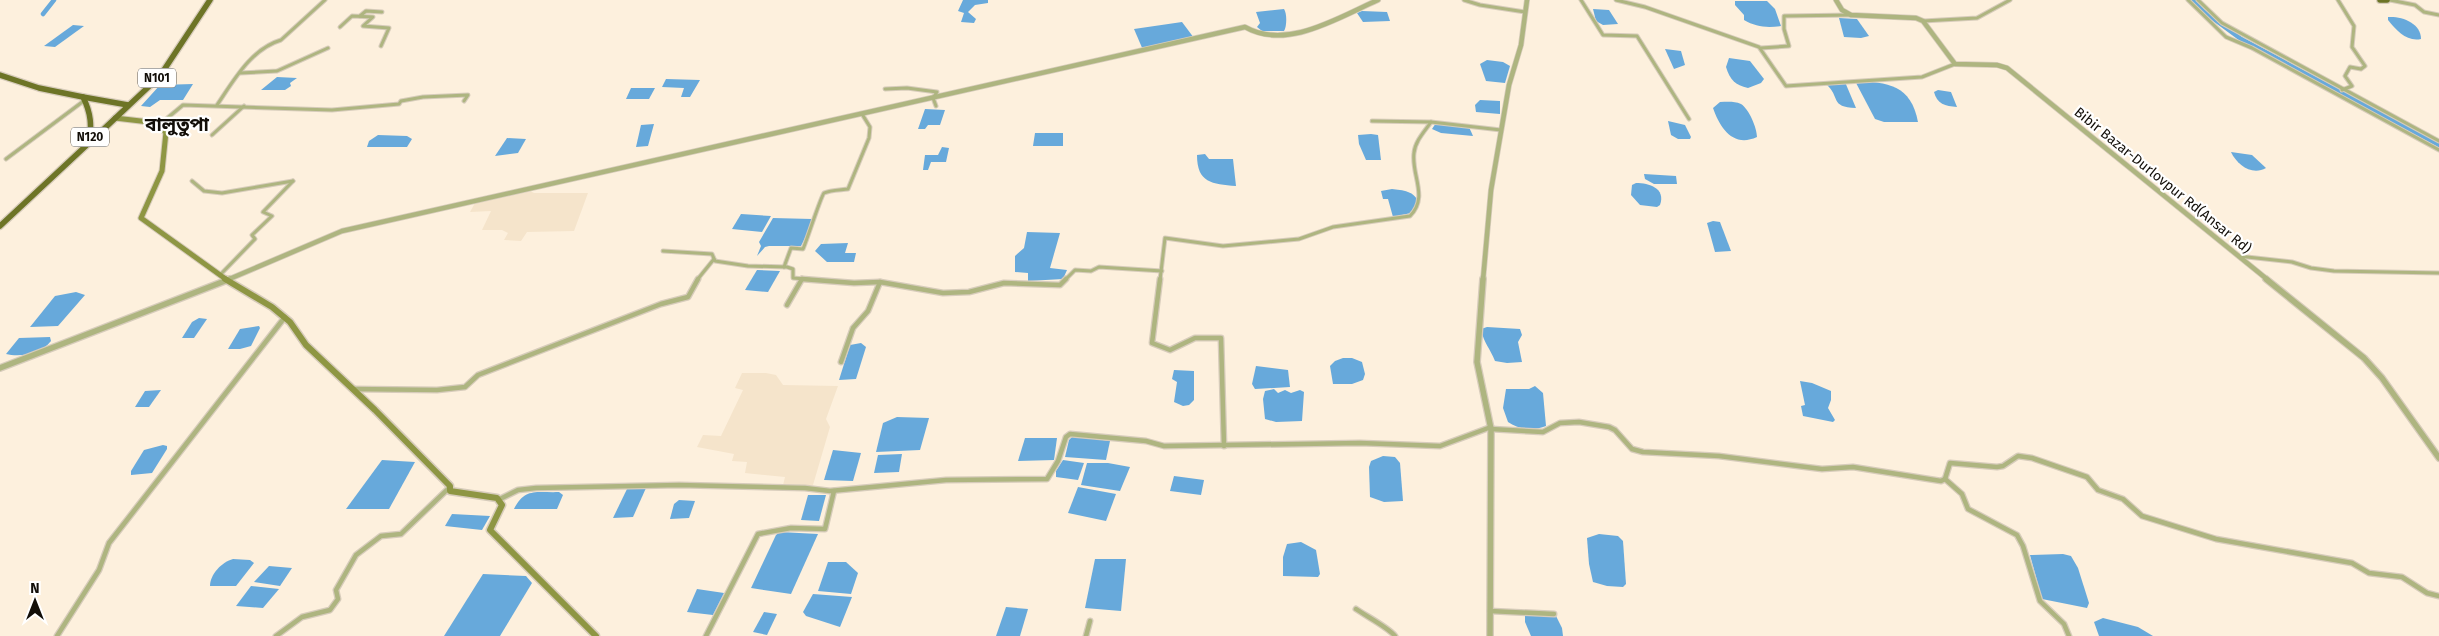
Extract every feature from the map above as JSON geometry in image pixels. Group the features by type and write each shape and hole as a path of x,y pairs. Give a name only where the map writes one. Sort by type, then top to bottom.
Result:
{"highway":[{"name":"N101","path":"89,143 167,67 210,0"},
{"path":"2380,0 2388,0"},
{"path":"0,75 39,88 84,99 128,106"},
{"name":"N120","path":"0,226 89,143 92,117 84,99"}],"main road":[{"path":"115,118 140,120 159,126 166,132 162,171 141,218 227,280 284,317 306,345 450,486 450,491 497,498 502,505 490,530 596,636"}],"street":[{"path":"217,105 255,55 274,41 281,40 325,0"},
{"path":"0,368 227,280 342,231 1245,27 1251,33 1290,36 1378,0"},
{"path":"1464,0 1480,5 1525,12"},
{"path":"1490,636 1491,428 1478,362 1478,335 1491,190 1509,85 1521,45 1527,0"},
{"path":"1581,0 1603,35 1637,36 1689,119"},
{"path":"1616,0 1645,7 1761,48 1789,46 1784,30 1784,16 1916,18 1923,21 1977,18 2010,0"},
{"path":"1836,0 1842,10 1851,16"},
{"path":"2188,0 2226,37 2252,48 2439,150"},
{"path":"2198,0 2222,23 2342,90 2439,141"},
{"path":"2338,0 2354,26 2352,47 2365,66 2361,69 2350,67 2345,76 2352,86 2342,90"},
{"path":"2388,0 2415,5 2424,12 2439,16"},
{"path":"360,16 366,11 382,12"},
{"path":"340,27 352,16 373,17 363,26 389,28 381,46"},
{"path":"1761,48 1786,86 1922,77 1955,64 1923,21"},
{"path":"240,73 276,70 321,53 328,48"},
{"name":"Bibir Bazar-Durlovpur Rd(Ansar Rd)","path":"1955,64 1997,65 2007,68 2364,358 2382,378 2439,458"},
{"path":"885,89 907,88 937,92 933,98"},
{"path":"159,126 182,105 332,110 399,104 401,101 423,97 468,95 464,101"},
{"path":"933,98 936,106"},
{"path":"6,159 24,143 45,132 84,99"},
{"path":"212,135 244,106"},
{"path":"784,267 791,248 803,249 811,232 821,196 826,192 848,189 869,138 870,127 862,114"},
{"path":"1372,120 1431,122 1501,130"},
{"path":"1224,446 1221,338 1195,338 1170,350 1152,343 1166,238 1223,246 1299,238 1306,233 1323,233 1333,227 1410,216 1421,204 1414,151 1431,122"},
{"path":"192,181 205,191 219,192 293,181 263,212 272,216 252,235 255,239 220,275"},
{"path":"663,251 712,254 715,261 748,266 784,267 793,269 793,278 854,283 880,282 943,293 969,292 1004,283 1060,285 1076,270 1091,271 1099,267 1162,271"},
{"path":"2238,256 2292,262 2311,268 2334,271 2439,273"},
{"path":"352,389 437,390 465,387 478,375 661,304 688,297 714,259"},
{"path":"787,305 802,278"},
{"path":"841,362 853,328 868,311 880,282"},
{"path":"57,636 99,570 109,543 284,317"},
{"path":"498,500 518,490 536,488 679,485 805,488 818,491 834,491 873,485 937,480 1047,479 1058,461 1066,437 1070,434 1146,441 1164,446 1360,443 1440,446 1491,428 1543,432 1560,423 1579,422 1598,424 1615,430 1632,449 1643,452 1719,456 1822,469 1853,467 1941,481 1945,479"},
{"path":"1945,479 1950,463 1997,468 2018,456 2032,458 2087,477 2098,490 2123,499 2142,516 2216,538 2340,560 2352,563 2369,573 2402,576 2427,593 2439,596"},
{"path":"1945,479 1962,494 1968,510 2017,535 2040,601 2059,619 2069,636"},
{"path":"276,636 303,616 320,615 327,612 338,599 336,590 356,555 381,536 401,534 450,486"},
{"path":"706,636 758,534 780,528 805,527 826,529 834,491"},
{"path":"1356,608 1375,623 1391,630 1395,636"},
{"path":"1490,612 1554,614"},
{"path":"1086,636 1090,621"}],"shaded area":[{"path":"530,191 534,193 588,193 574,231 527,232 521,241 504,240 508,233 502,230 482,230 491,211 470,212 475,203"},
{"path":"742,373 776,375 783,385 838,386 826,419 830,427 813,485 783,485 785,477 745,473 747,462 732,461 734,454 697,447 703,435 721,436 743,390 735,388"}],"water":[{"path":"963,0 988,0 988,3 975,5 968,12 976,19 974,23 961,22 964,13 958,11"},
{"path":"1735,1 1767,1 1775,9 1781,26 1762,26 1744,20 1744,15 1735,5"},
{"path":"1284,9 1286,13 1286,26 1284,31 1262,31 1257,27 1260,23 1256,12"},
{"path":"1593,9 1609,10 1618,24 1603,25 1596,21"},
{"path":"1362,11 1387,12 1390,21 1363,22 1357,13"},
{"path":"2388,17 2405,19 2410,22 2418,29 2421,39 2411,39 2403,35 2388,20"},
{"path":"1839,18 1857,19 1869,36 1861,38 1844,37"},
{"path":"1182,22 1194,38 1143,50 1134,29"},
{"path":"73,25 84,26 55,47 44,46"},
{"path":"1665,49 1681,51 1685,65 1674,69"},
{"path":"1729,58 1750,61 1764,79 1761,83 1748,88 1736,83 1731,79 1726,67"},
{"path":"1487,60 1503,62 1510,66 1505,83 1486,81 1480,64"},
{"path":"277,77 297,78 285,90 261,90"},
{"path":"666,79 700,80 690,97 681,97 684,88 662,87"},
{"path":"1855,81 1888,85 1904,93 1915,110 1918,122 1884,122 1875,119"},
{"path":"1845,82 1856,108 1842,106 1826,84"},
{"path":"193,84 183,100 160,100 150,107 141,106 160,85"},
{"path":"631,88 655,88 649,99 626,99"},
{"path":"1938,90 1951,92 1957,107 1939,102 1934,92"},
{"path":"1480,100 1500,101 1500,114 1476,112 1475,105"},
{"path":"1720,102 1736,102 1744,106 1752,119 1757,137 1741,140 1729,134 1719,123 1713,108"},
{"path":"925,109 945,110 940,125 928,125 925,129 918,129"},
{"path":"1668,121 1685,125 1691,137 1690,139 1678,139 1671,135"},
{"path":"1436,123 1469,127 1473,136 1441,133 1432,129"},
{"path":"654,124 648,146 636,147 641,125"},
{"path":"1035,133 1063,133 1063,146 1033,146"},
{"path":"378,135 407,136 412,139 407,147 367,147 369,141"},
{"path":"1358,135 1378,135 1381,160 1366,160 1359,144"},
{"path":"507,138 526,139 518,153 495,156"},
{"path":"942,147 949,148 946,162 931,162 928,170 923,170 925,155 938,155"},
{"path":"2231,152 2252,155 2266,168 2255,171 2245,168"},
{"path":"1205,154 1209,159 1233,159 1236,186 1213,183 1203,177 1197,155"},
{"path":"1644,174 1676,176 1677,184 1654,184 1645,179"},
{"path":"1636,183 1651,185 1655,188 1661,194 1660,205 1657,207 1640,205 1631,195 1632,185"},
{"path":"1392,189 1408,192 1417,199 1418,203 1411,213 1393,217 1388,199 1383,199 1381,191"},
{"path":"741,214 771,216 762,232 732,229"},
{"path":"773,218 812,219 810,228 801,246 769,246 765,247 757,256 761,246 759,242"},
{"path":"1713,221 1720,222 1731,251 1715,252 1707,223"},
{"path":"1027,232 1060,233 1050,268 1067,270 1063,279 1028,281 1028,273 1015,272 1015,256 1024,248"},
{"path":"848,243 845,253 856,253 854,262 827,262 815,251 821,244"},
{"path":"757,270 780,271 768,292 745,290"},
{"path":"76,292 85,295 58,326 30,327 55,296"},
{"path":"199,318 207,319 194,338 182,338 192,322"},
{"path":"259,326 260,328 251,346 240,349 228,349 240,329"},
{"path":"1487,327 1520,329 1522,335 1518,342 1522,362 1507,363 1495,361 1481,329"},
{"path":"50,337 51,341 37,351 24,355 6,354 19,338"},
{"path":"861,343 866,347 856,379 839,380 850,345"},
{"path":"1343,358 1352,358 1362,362 1365,374 1363,380 1352,384 1333,384 1330,366 1335,361"},
{"path":"1256,366 1288,370 1290,387 1255,389 1252,384"},
{"path":"1174,370 1194,371 1194,400 1189,405 1183,406 1174,402 1177,382 1172,379"},
{"path":"1800,381 1812,383 1831,391 1831,400 1828,408 1835,420 1833,422 1803,416 1801,406 1805,405"},
{"path":"1535,386 1543,393 1546,426 1537,429 1527,429 1517,427 1508,422 1503,408 1506,389 1529,389"},
{"path":"1274,389 1278,393 1285,390 1291,393 1300,390 1304,392 1302,421 1276,422 1265,419 1263,399 1265,391"},
{"path":"161,390 149,407 135,407 145,391"},
{"path":"897,417 929,418 920,450 876,452 883,423"},
{"path":"1073,436 1110,441 1106,460 1065,457 1069,440"},
{"path":"1025,438 1057,438 1054,460 1018,461"},
{"path":"163,445 167,446 167,449 152,473 131,475 131,471 144,450"},
{"path":"833,450 861,453 853,481 824,480"},
{"path":"902,454 899,472 874,473 878,455"},
{"path":"1383,456 1395,457 1400,463 1403,501 1384,502 1370,497 1369,467 1371,461"},
{"path":"382,460 415,462 389,509 346,509"},
{"path":"1063,460 1084,463 1078,480 1056,477 1056,471"},
{"path":"1087,463 1108,463 1130,467 1120,491 1081,485"},
{"path":"1174,476 1204,480 1201,495 1170,491"},
{"path":"1078,487 1116,494 1106,521 1068,513"},
{"path":"646,488 633,517 613,518 627,489"},
{"path":"559,492 563,495 557,509 514,509 518,502 527,494"},
{"path":"808,495 826,495 819,521 801,520"},
{"path":"679,500 695,501 689,518 670,519 674,504"},
{"path":"452,514 490,516 482,530 445,526"},
{"path":"780,532 818,534 791,594 751,588 776,535"},
{"path":"1599,534 1618,536 1623,541 1626,584 1623,587 1607,586 1593,582 1589,564 1587,538"},
{"path":"1301,542 1316,550 1320,574 1318,577 1283,576 1283,557 1287,544"},
{"path":"2063,554 2071,556 2078,568 2089,603 2087,608 2042,599 2030,555"},
{"path":"233,559 250,560 254,563 236,586 210,586 212,577 217,569"},
{"path":"1095,559 1126,559 1121,611 1085,608"},
{"path":"828,562 846,562 858,573 851,594 818,591"},
{"path":"269,566 292,568 280,586 254,582"},
{"path":"483,574 526,576 532,583 500,636 444,636"},
{"path":"251,586 279,589 263,608 236,606"},
{"path":"697,589 724,593 713,615 687,612"},
{"path":"813,594 852,597 840,627 806,616 803,612"},
{"path":"1006,607 1028,609 1020,636 996,636"},
{"path":"764,612 777,614 767,635 753,632"},
{"path":"1525,615 1556,616 1562,628 1563,636 1531,636 1525,622"},
{"path":"2103,618 2138,627 2153,636 2099,636 2094,622"}],"waterway":[{"path":"43,14 54,0"},
{"path":"2193,0 2203,11 2241,39 2439,145"}],"district":[{"name":"বালুতুপা","path":"177,124"}]}
